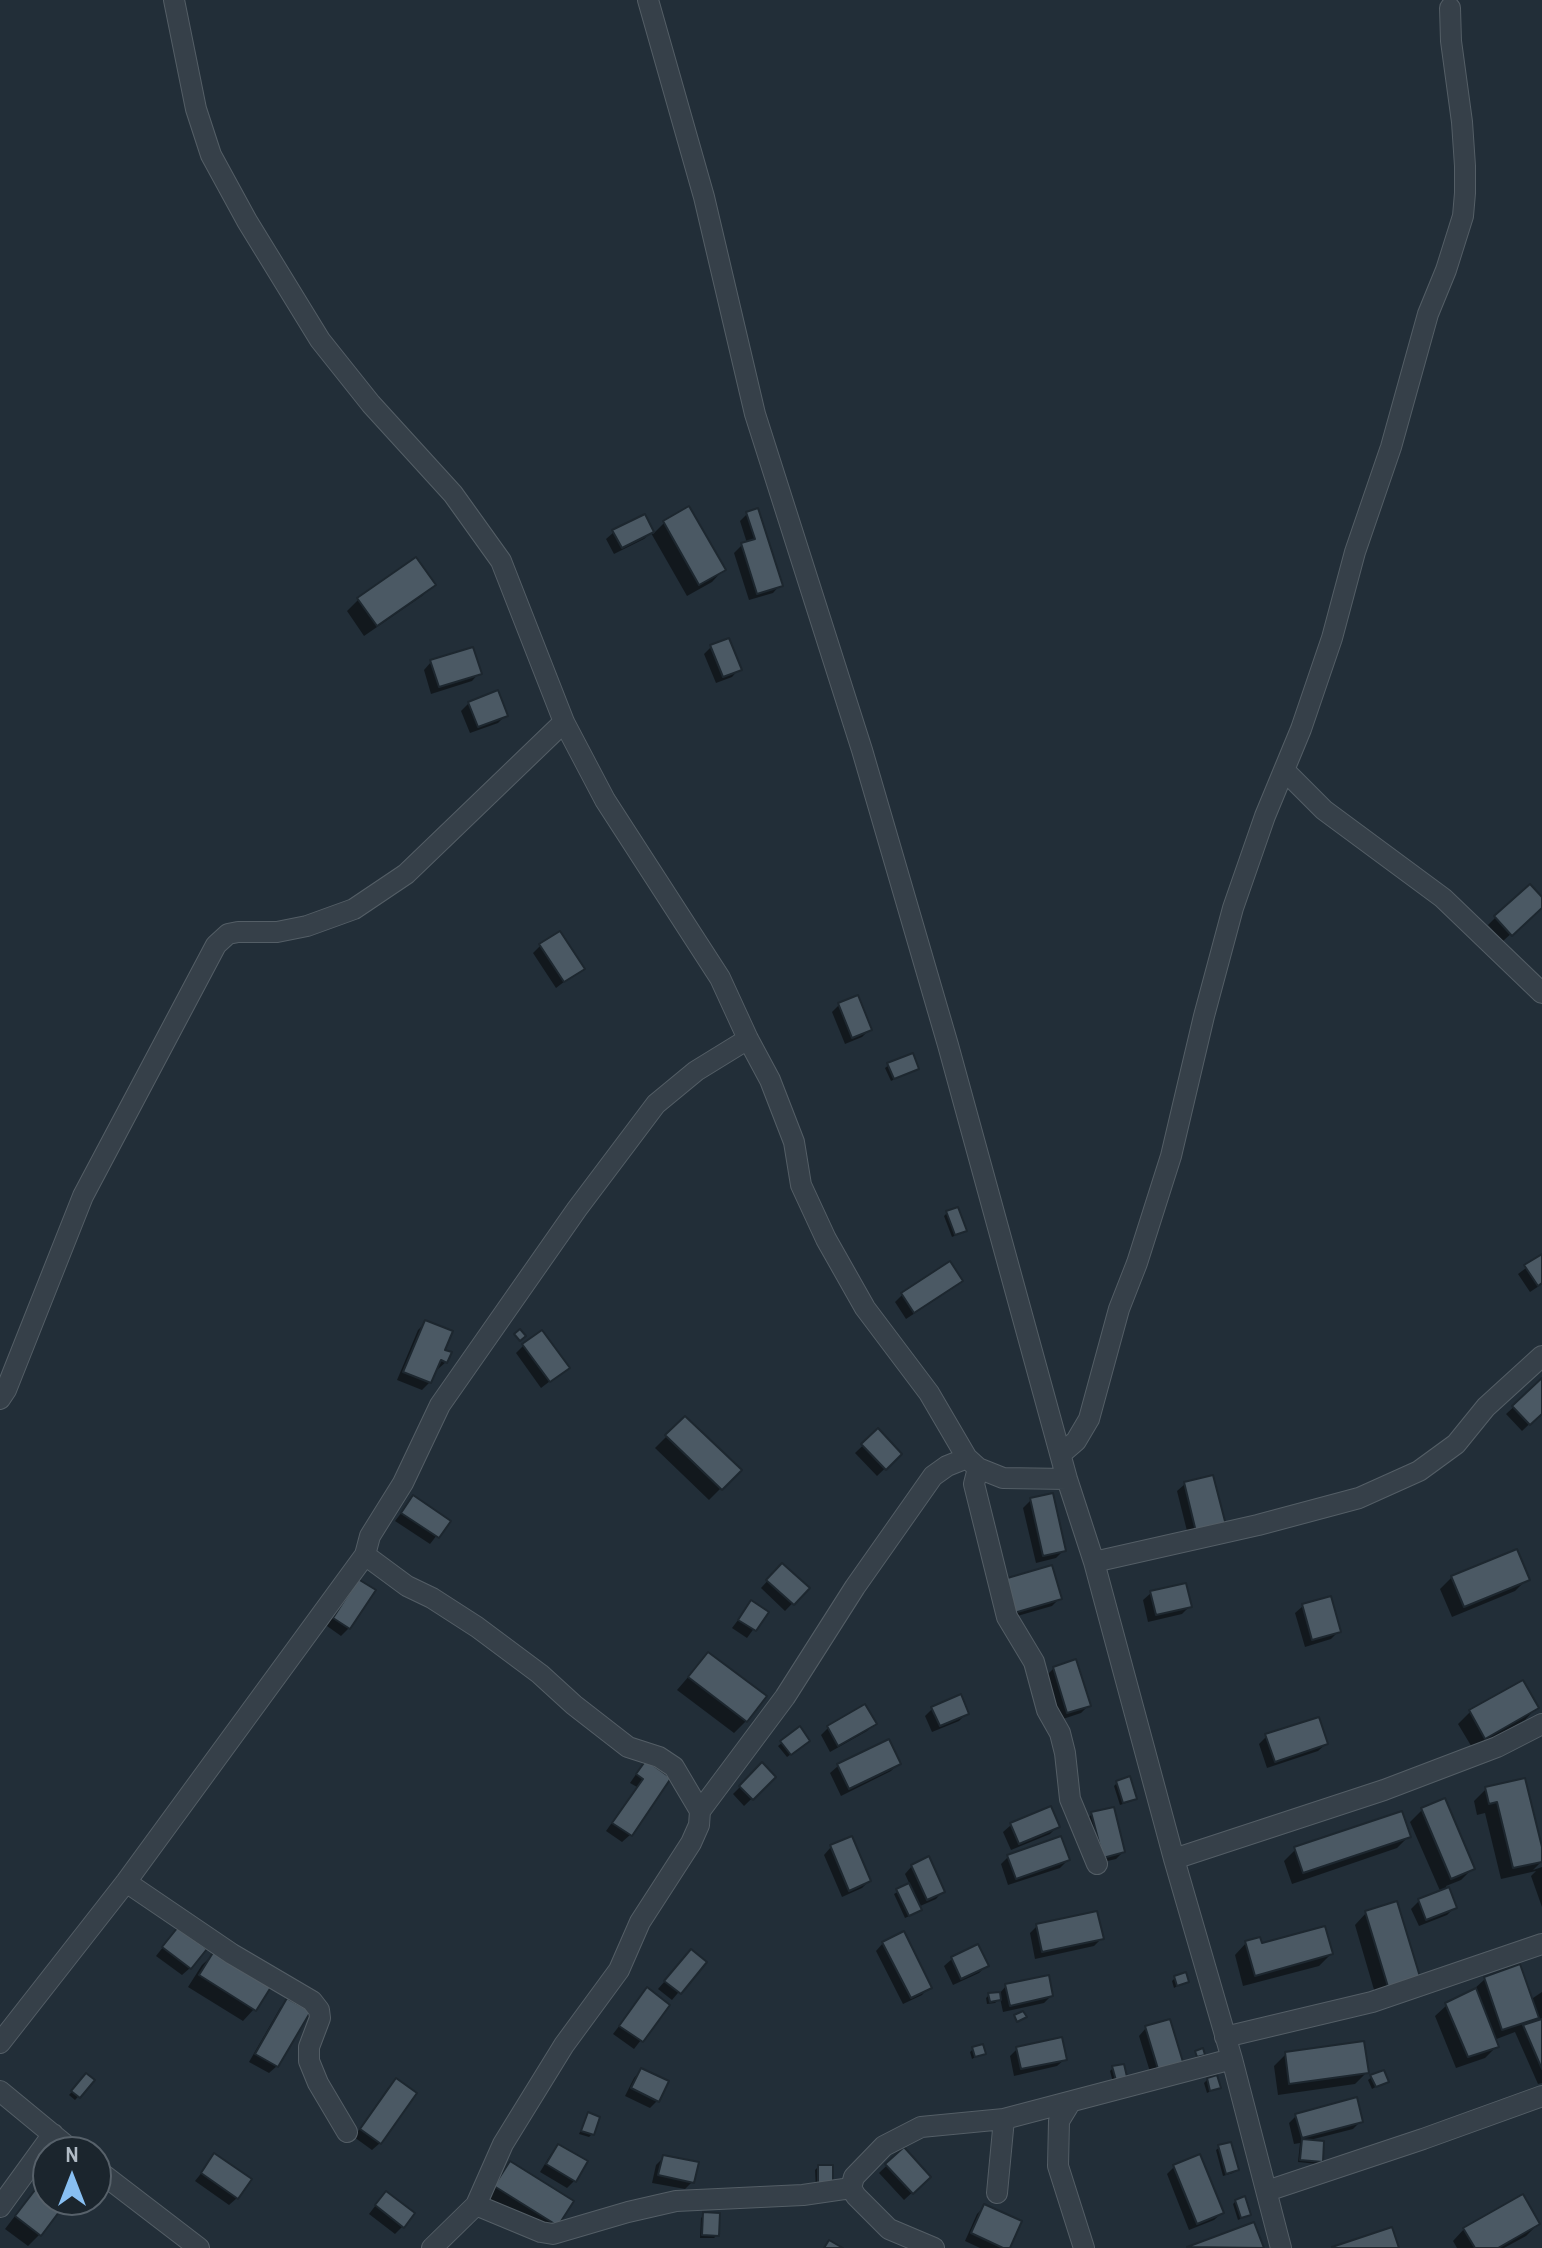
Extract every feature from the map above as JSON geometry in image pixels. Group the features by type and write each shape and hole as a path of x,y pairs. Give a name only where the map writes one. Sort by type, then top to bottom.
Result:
{"street":[{"path":"174,0 196,109 211,155 247,221 320,340 371,404 453,494 501,561 564,722 605,800 720,978 770,1080 794,1142 801,1185 826,1239 865,1308 929,1393 972,1463 974,1484 1007,1617 1034,1662 1047,1710 1060,1733 1070,1799 1097,1864"},
{"path":"648,0 704,197 755,414 867,765 948,1045 1067,1479 1094,1562 1232,2059 1281,2248"},
{"path":"1061,1454 1076,1441 1089,1419 1119,1309 1171,1156 1233,908 1332,638 1428,314 1463,216 1465,166 1450,8"},
{"path":"0,1399 83,1196 216,945 228,934 277,932 307,926 354,909 406,874 564,722"},
{"path":"1285,771 1324,810 1443,898 1542,993"},
{"path":"0,2043 126,1882 365,1555 370,1536 403,1483 440,1405 577,1209 656,1104 696,1071 748,1039"},
{"path":"1094,1562 1258,1525 1359,1498 1419,1471 1456,1444 1486,1407 1542,1356"},
{"path":"432,2248 476,2205 503,2144 564,2045 619,1970 640,1922 691,1843 699,1825 700,1811 785,1697 855,1587 933,1476 947,1466 972,1463 1003,1478 1067,1479"},
{"path":"365,1555 407,1586 477,1627 540,1674 628,1747 659,1757 674,1767 700,1811"},
{"path":"1174,1859 1384,1790 1497,1747 1542,1724"},
{"path":"126,1882 232,1954 312,2001 319,2010 320,2018 309,2047 309,2061 318,2083 347,2132"},
{"path":"1225,2037 1372,2002 1542,1944"},
{"path":"934,2248 887,2238 851,2188 854,2177 884,2146 921,2127 1004,2119 1232,2059"},
{"path":"0,2091 55,2136"},
{"path":"1267,2191 1542,2096"},
{"path":"1070,2103 1059,2121 1058,2166 1084,2248"},
{"path":"997,2193 1004,2119"},
{"path":"0,2207 53,2134"},
{"path":"112,2181 199,2248"},
{"path":"476,2205 553,2234 676,2201 803,2195 851,2188"}],"building":[{"path":"689,506 726,570 699,585 663,521"},
{"path":"758,508 783,586 757,594 741,543 755,539 746,512"},
{"path":"645,514 654,532 622,548 612,530"},
{"path":"416,557 436,585 377,626 357,598"},
{"path":"729,638 742,670 723,677 710,645"},
{"path":"473,647 482,674 439,687 430,660"},
{"path":"498,690 508,716 478,727 468,702"},
{"path":"1530,884 1542,897 1542,908 1512,936 1494,916"},
{"path":"560,931 585,969 564,982 539,944"},
{"path":"858,995 872,1030 852,1038 838,1003"},
{"path":"913,1053 919,1069 894,1079 887,1063"},
{"path":"958,1207 967,1231 955,1235 946,1211"},
{"path":"1542,1254 1542,1283 1538,1286 1524,1265"},
{"path":"950,1261 963,1281 914,1313 901,1293"},
{"path":"425,1320 453,1331 445,1350 452,1352 447,1363 441,1360 431,1383 403,1372"},
{"path":"520,1329 526,1336 520,1341 514,1334"},
{"path":"542,1330 570,1368 550,1382 522,1344"},
{"path":"1542,1378 1542,1414 1530,1425 1512,1406"},
{"path":"685,1416 742,1470 722,1490 665,1435"},
{"path":"878,1428 902,1454 886,1470 861,1444"},
{"path":"1213,1475 1227,1529 1197,1536 1184,1482"},
{"path":"1053,1493 1066,1551 1043,1556 1030,1498"},
{"path":"413,1495 451,1521 439,1538 401,1513"},
{"path":"1517,1549 1530,1580 1464,1607 1451,1576"},
{"path":"782,1563 810,1588 794,1605 766,1580"},
{"path":"1052,1565 1062,1599 1014,1613 1004,1579"},
{"path":"358,1579 376,1590 350,1629 333,1618"},
{"path":"1186,1583 1192,1607 1156,1615 1150,1591"},
{"path":"1331,1596 1341,1632 1312,1640 1302,1604"},
{"path":"751,1600 769,1612 756,1631 738,1620"},
{"path":"708,1652 767,1696 747,1722 688,1677"},
{"path":"1076,1659 1091,1706 1067,1713 1053,1667"},
{"path":"1523,1680 1539,1708 1485,1739 1469,1710"},
{"path":"961,1694 969,1714 940,1726 931,1707"},
{"path":"865,1704 877,1724 838,1746 827,1726"},
{"path":"1319,1717 1328,1744 1275,1762 1265,1734"},
{"path":"800,1726 810,1741 791,1755 780,1741"},
{"path":"889,1739 901,1764 849,1789 837,1764"},
{"path":"646,1760 671,1778 632,1836 612,1823 643,1779 636,1774"},
{"path":"762,1762 776,1777 753,1800 739,1786"},
{"path":"1130,1776 1137,1799 1123,1803 1116,1781"},
{"path":"1525,1778 1542,1847 1542,1862 1513,1868 1497,1802 1489,1804 1485,1787"},
{"path":"1445,1798 1475,1869 1451,1879 1421,1808"},
{"path":"1051,1806 1060,1827 1019,1844 1010,1823"},
{"path":"1114,1807 1125,1852 1103,1858 1091,1812"},
{"path":"1402,1811 1411,1837 1303,1873 1294,1847"},
{"path":"852,1836 871,1881 849,1891 830,1845"},
{"path":"1061,1836 1070,1860 1016,1879 1007,1855"},
{"path":"929,1856 945,1892 927,1900 911,1865"},
{"path":"909,1883 922,1910 909,1916 896,1889"},
{"path":"1449,1887 1457,1908 1426,1920 1418,1899"},
{"path":"1397,1901 1421,1980 1389,1990 1365,1911"},
{"path":"1097,1911 1104,1939 1042,1952 1036,1924"},
{"path":"1325,1926 1333,1954 1255,1976 1245,1941 1260,1937 1262,1943"},
{"path":"178,1927 207,1949 191,1969 162,1947"},
{"path":"904,1931 932,1988 911,1998 882,1942"},
{"path":"978,1944 989,1966 961,1979 951,1957"},
{"path":"691,1949 707,1962 681,1994 664,1981"},
{"path":"214,1951 271,1987 256,2011 199,1975"},
{"path":"1520,1964 1539,2018 1502,2030 1484,1977"},
{"path":"1186,1972 1189,1982 1177,1986 1174,1976"},
{"path":"1049,1975 1053,1996 1010,2006 1005,1984"},
{"path":"647,1987 670,2005 643,2042 619,2026"},
{"path":"1476,1988 1499,2047 1468,2057 1445,2003"},
{"path":"1000,1992 1001,2000 990,2002 988,1993"},
{"path":"287,1998 311,2011 278,2067 255,2054"},
{"path":"1023,2011 1027,2017 1017,2022 1014,2015"},
{"path":"1170,2019 1183,2062 1158,2069 1145,2026"},
{"path":"1542,2019 1542,2069 1523,2025"},
{"path":"1062,2037 1067,2060 1021,2069 1016,2047"},
{"path":"1364,2041 1369,2073 1289,2084 1285,2052"},
{"path":"983,2044 986,2054 975,2057 972,2047"},
{"path":"1203,2048 1205,2055 1197,2057 1195,2051"},
{"path":"1124,2064 1128,2081 1117,2084 1112,2066"},
{"path":"641,2068 669,2081 659,2102 631,2088"},
{"path":"1384,2070 1389,2082 1376,2087 1370,2075"},
{"path":"86,2073 95,2080 80,2098 71,2091"},
{"path":"1217,2075 1221,2088 1210,2091 1207,2078"},
{"path":"396,2078 417,2093 381,2144 360,2129"},
{"path":"1357,2097 1363,2122 1302,2138 1295,2114"},
{"path":"588,2112 600,2117 594,2135 581,2131"},
{"path":"1302,2139 1324,2141 1323,2162 1300,2160"},
{"path":"1231,2142 1239,2170 1226,2174 1218,2145"},
{"path":"558,2144 588,2161 576,2182 546,2164"},
{"path":"904,2147 931,2177 913,2194 885,2164"},
{"path":"214,2153 252,2179 238,2199 201,2173"},
{"path":"1200,2154 1224,2213 1197,2224 1173,2165"},
{"path":"663,2155 699,2162 694,2183 658,2175"},
{"path":"510,2161 574,2201 558,2226 494,2186"},
{"path":"818,2165 833,2165 833,2187 818,2187"},
{"path":"386,2191 415,2213 404,2228 375,2205"},
{"path":"32,2194 32,2216 56,2216 41,2236 15,2216"},
{"path":"1523,2194 1540,2224 1498,2248 1475,2248 1463,2228"},
{"path":"1245,2196 1251,2215 1241,2218 1235,2200"},
{"path":"984,2204 1022,2221 1010,2248 1003,2248 971,2233"},
{"path":"703,2212 720,2213 719,2236 702,2235"},
{"path":"1254,2222 1264,2248 1187,2247"},
{"path":"1392,2227 1399,2248 1332,2248 1332,2247"},
{"path":"829,2240 843,2248 824,2248"}]}
